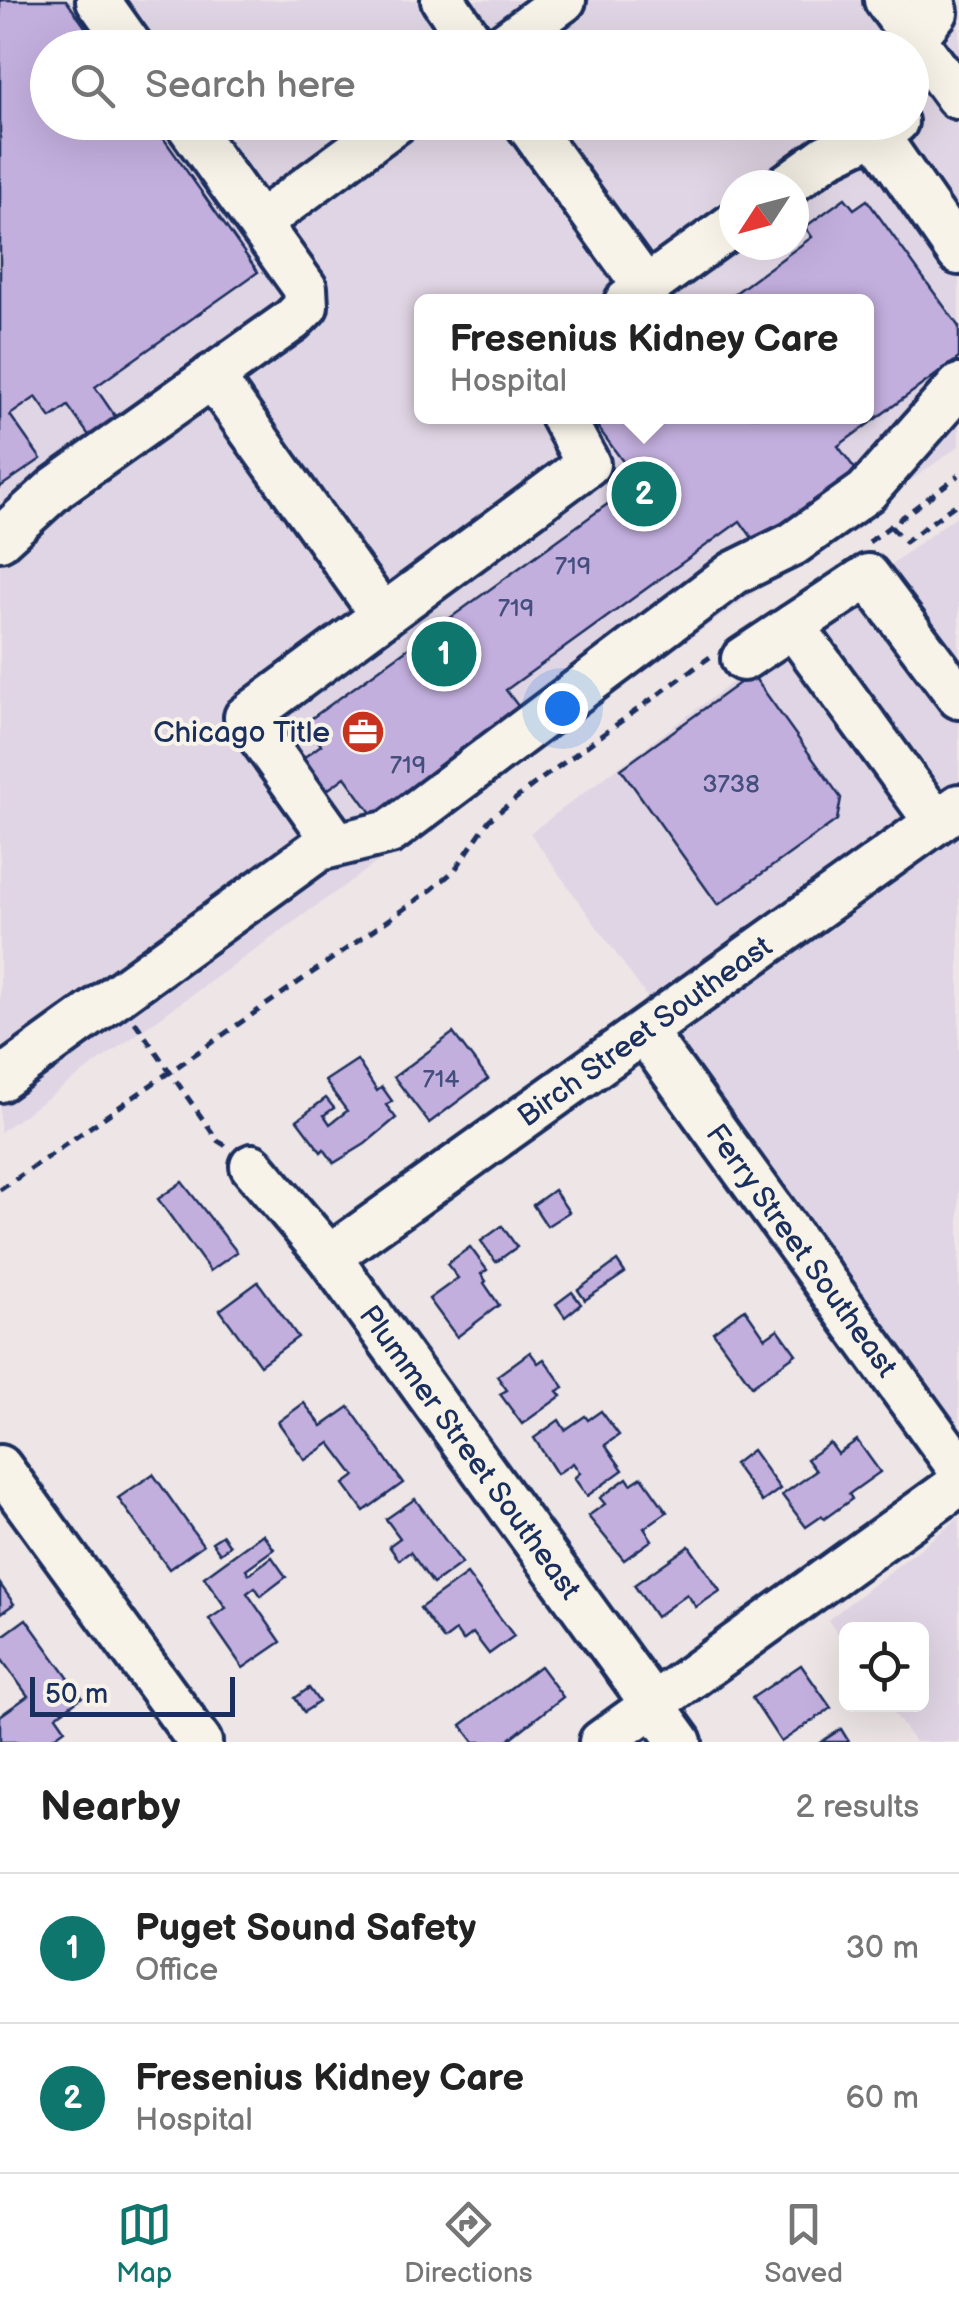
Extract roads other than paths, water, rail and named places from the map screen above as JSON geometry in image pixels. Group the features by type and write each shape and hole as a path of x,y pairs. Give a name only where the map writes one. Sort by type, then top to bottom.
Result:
{"street":[{"path":"98,0 119,30"},
{"path":"443,0 464,30"},
{"path":"523,30 564,0"},
{"path":"886,0 908,30"},
{"path":"921,30 936,12 932,0"},
{"path":"929,58 958,96 929,108"},
{"path":"0,539 57,487 292,320 306,306 305,288 199,140"},
{"path":"258,222 371,140"},
{"path":"537,140 635,294"},
{"path":"807,170 859,140"},
{"path":"902,140 959,253"},
{"path":"637,294 719,235"},
{"path":"212,376 383,616"},
{"path":"0,1080 318,849 390,832 734,572 793,544 866,492 959,386"},
{"path":"335,842 246,717 588,464 566,424"},
{"path":"731,655 793,626 868,576 959,697"},
{"path":"793,626 948,814"},
{"name":"Birch Street Southeast","path":"329,1257 948,814"},
{"name":"Ferry Street Southeast","path":"644,1033 959,1468"},
{"name":"Plummer Street Southeast","path":"252,1166 329,1257 680,1742"},
{"path":"0,1467 200,1742"},
{"path":"601,1742 959,1484"}],"place":[{"name":"Fresenius Kidney Care","path":"644,494"},
{"name":"Puget Sound Safety","path":"444,654"},
{"name":"Chicago Title","path":"363,732"}]}
